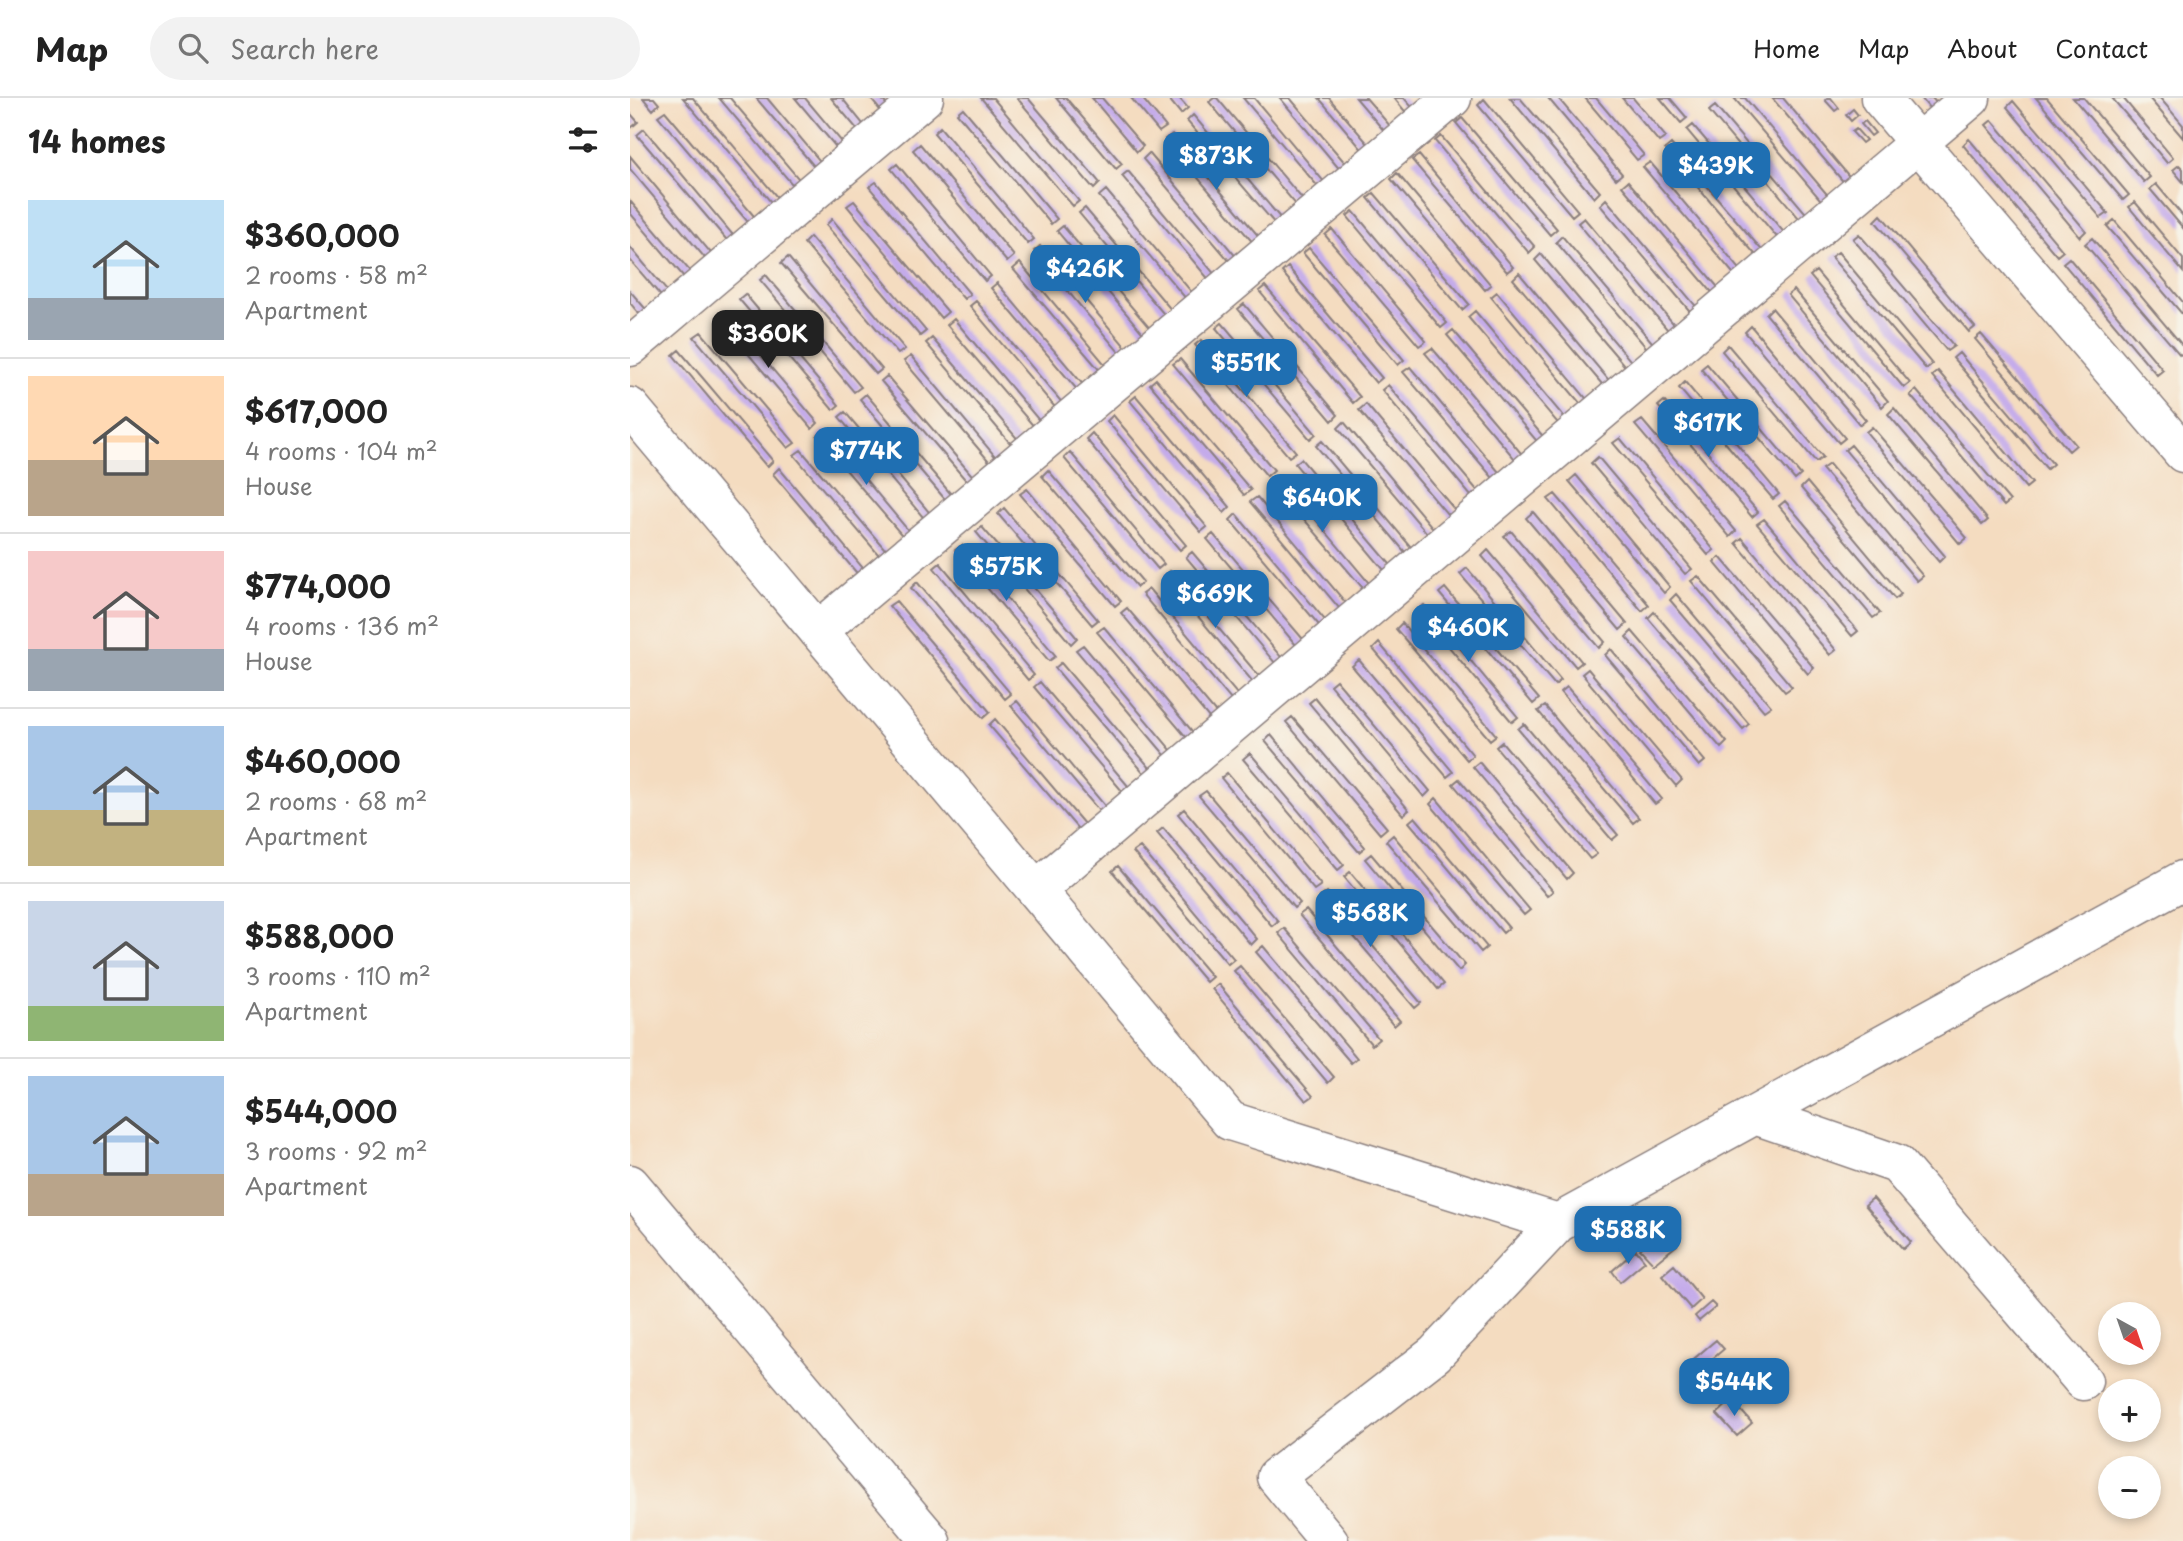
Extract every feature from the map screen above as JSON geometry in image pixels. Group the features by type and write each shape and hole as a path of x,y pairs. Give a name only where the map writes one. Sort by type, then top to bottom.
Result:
{"lane":[{"path":"630,347 924,98"},
{"path":"818,631 1452,98"},
{"path":"1880,98 2183,453"},
{"path":"1036,890 1971,98"},
{"path":"630,407 1230,1121 1558,1223"},
{"path":"1329,1541 1276,1477 1435,1354 1558,1223 2183,880"},
{"path":"1755,1115 1897,1164 2082,1381"},
{"path":"630,1184 931,1541"}],"building":[{"path":"643,98 654,98 659,104 653,110"},
{"path":"683,98 693,98 782,203 776,208"},
{"path":"719,98 730,98 804,185 797,190"},
{"path":"756,98 767,98 825,167 819,172"},
{"path":"795,98 805,98 847,148 841,153"},
{"path":"831,98 842,98 868,130 862,135"},
{"path":"870,98 881,98 891,110 885,116"},
{"path":"981,98 993,98 1079,201 1073,206"},
{"path":"1017,98 1028,98 1100,183 1094,189"},
{"path":"1056,98 1066,98 1122,164 1116,169"},
{"path":"1092,98 1102,98 1143,146 1137,152"},
{"path":"1131,98 1142,98 1166,127 1159,132"},
{"path":"1168,98 1179,98 1188,108 1181,114"},
{"path":"1217,98 1310,208 1303,213 1209,102"},
{"path":"1243,98 1254,98 1331,190 1325,195"},
{"path":"1280,98 1290,98 1352,171 1346,177"},
{"path":"1319,98 1329,98 1375,152 1369,158"},
{"path":"1356,98 1366,98 1397,134 1391,139"},
{"path":"1394,98 1404,98 1419,115 1412,120"},
{"path":"1510,98 1520,98 1600,192 1594,198"},
{"path":"1548,98 1558,98 1622,174 1616,179"},
{"path":"1585,98 1596,98 1644,155 1637,160"},
{"path":"1622,98 1633,98 1666,137 1659,142"},
{"path":"1660,98 1670,98 1687,118 1681,123"},
{"path":"1734,98 1745,98 1831,199 1825,205"},
{"path":"1772,98 1783,98 1853,181 1847,186"},
{"path":"1831,98 1839,108 1835,111 1825,100"},
{"path":"1921,98 1932,98 1941,108 1934,114"},
{"path":"2036,98 2047,98 2129,195 2123,200"},
{"path":"2073,98 2084,98 2150,177 2144,182"},
{"path":"2112,98 2123,98 2173,158 2167,163"},
{"path":"2149,98 2160,98 2183,125 2183,138"},
{"path":"1484,99 1578,211 1572,216 1478,105"},
{"path":"2013,101 2108,213 2101,218 2007,107"},
{"path":"1715,106 1810,218 1803,223 1709,111"},
{"path":"963,108 1057,219 1051,224 957,113"},
{"path":"1853,109 1858,115 1851,121 1846,115"},
{"path":"665,111 759,222 753,228 658,116"},
{"path":"630,113 638,122 631,128 630,126"},
{"path":"1193,115 1288,227 1282,232 1187,121"},
{"path":"1462,118 1557,229 1550,235 1456,123"},
{"path":"1992,120 2086,231 2080,237 1986,125"},
{"path":"1865,121 1875,133 1871,136 1861,124"},
{"path":"1693,125 1787,236 1781,242 1687,130"},
{"path":"940,127 1034,239 1028,244 934,133"},
{"path":"644,129 738,241 732,246 637,135"},
{"path":"1856,129 1866,140 1862,143 1852,132"},
{"path":"1172,134 1266,245 1260,251 1165,139"},
{"path":"1441,136 1535,247 1529,253 1435,141"},
{"path":"1969,139 2063,251 2057,256 1963,145"},
{"path":"920,144 1014,256 1007,262 913,150"},
{"path":"1671,144 1766,255 1760,260 1665,149"},
{"path":"1149,153 1243,265 1237,270 1143,159"},
{"path":"1419,155 1513,267 1507,272 1412,160"},
{"path":"630,156 716,259 710,264 630,169"},
{"path":"1650,162 1744,274 1738,279 1643,167"},
{"path":"897,164 991,276 985,281 891,169"},
{"path":"2179,165 2183,169 2183,182 2173,170"},
{"path":"1128,171 1222,283 1216,288 1122,176"},
{"path":"1397,173 1491,285 1485,290 1391,179"},
{"path":"1628,181 1722,292 1716,297 1622,186"},
{"path":"876,182 970,294 964,299 869,187"},
{"path":"2156,184 2183,216 2183,228 2150,189"},
{"path":"1106,190 1200,302 1193,307 1099,196"},
{"path":"1374,193 1469,304 1462,310 1368,198"},
{"path":"1606,199 1700,311 1694,316 1600,205"},
{"path":"630,201 695,277 689,283 630,213"},
{"path":"854,201 948,312 941,318 847,206"},
{"path":"2135,202 2183,259 2183,272 2129,207"},
{"path":"1085,208 1179,319 1173,325 1079,213"},
{"path":"1353,211 1447,323 1441,328 1347,216"},
{"path":"1881,215 1975,327 1969,332 1875,221"},
{"path":"1584,218 1678,329 1672,335 1578,223"},
{"path":"832,219 926,331 920,336 826,225"},
{"path":"2114,220 2183,302 2183,315 2107,226"},
{"path":"1063,226 1158,338 1151,343 1057,231"},
{"path":"1332,229 1426,341 1419,346 1325,235"},
{"path":"1859,234 1954,346 1947,351 1853,239"},
{"path":"1562,236 1657,348 1651,353 1556,242"},
{"path":"810,237 905,349 898,354 804,243"},
{"path":"2092,238 2183,346 2183,353 2180,355 2085,244"},
{"path":"1040,246 1135,358 1128,363 1034,251"},
{"path":"630,247 672,297 666,302 630,260"},
{"path":"1309,248 1404,360 1398,365 1303,253"},
{"path":"1838,252 1932,364 1926,369 1831,257"},
{"path":"1541,254 1635,366 1629,371 1535,260"},
{"path":"788,257 882,369 876,374 781,263"},
{"path":"2069,258 2163,370 2157,375 2063,263"},
{"path":"1020,263 1114,375 1108,380 1013,269"},
{"path":"1288,267 1382,378 1376,383 1282,272"},
{"path":"1816,271 1910,383 1904,388 1810,276"},
{"path":"1519,273 1613,385 1607,390 1513,279"},
{"path":"766,275 861,387 854,392 760,280"},
{"path":"997,283 1091,394 1085,399 991,288"},
{"path":"1265,286 1360,397 1353,403 1259,291"},
{"path":"1794,290 1888,401 1882,407 1788,295"},
{"path":"630,291 651,315 644,320 630,303"},
{"path":"1497,292 1591,404 1585,409 1491,297"},
{"path":"745,294 839,405 833,410 739,299"},
{"path":"976,301 1070,412 1064,418 970,306"},
{"path":"1244,304 1338,415 1332,421 1238,309"},
{"path":"1772,308 1866,420 1860,425 1766,314"},
{"path":"1475,311 1569,423 1562,428 1468,317"},
{"path":"724,312 818,423 812,429 717,317"},
{"path":"954,319 1048,431 1042,436 947,325"},
{"path":"1222,323 1316,434 1310,439 1216,328"},
{"path":"1751,326 1845,438 1839,443 1745,332"},
{"path":"1453,330 1547,441 1541,446 1447,335"},
{"path":"701,332 795,443 788,448 694,337"},
{"path":"1981,334 2076,445 2069,451 1975,339"},
{"path":"932,338 1026,449 1020,455 926,343"},
{"path":"1201,340 1296,452 1289,457 1195,345"},
{"path":"1728,345 1823,457 1816,462 1722,351"},
{"path":"1432,348 1526,459 1520,465 1425,353"},
{"path":"679,350 773,461 767,467 673,355"},
{"path":"1959,353 2053,464 2047,469 1953,358"},
{"path":"911,356 1005,468 999,473 904,361"},
{"path":"1180,359 1274,470 1267,476 1173,364"},
{"path":"1707,364 1801,475 1795,480 1701,369"},
{"path":"1410,367 1504,478 1498,484 1403,372"},
{"path":"1938,371 2032,483 2026,488 1932,376"},
{"path":"887,376 982,487 976,492 881,381"},
{"path":"1156,379 1251,490 1244,495 1150,384"},
{"path":"1685,382 1779,494 1773,499 1679,388"},
{"path":"1388,385 1482,496 1476,502 1382,390"},
{"path":"1916,390 2010,501 2004,506 1910,395"},
{"path":"866,394 961,506 955,511 860,399"},
{"path":"1136,396 1230,507 1224,513 1130,401"},
{"path":"1664,401 1758,512 1752,517 1658,406"},
{"path":"1366,404 1460,516 1453,521 1359,410"},
{"path":"1894,408 1988,520 1982,525 1888,414"},
{"path":"845,412 939,524 933,529 839,417"},
{"path":"1113,415 1207,527 1201,532 1107,421"},
{"path":"1642,420 1736,531 1730,537 1635,425"},
{"path":"1344,422 1438,534 1432,539 1338,428"},
{"path":"1872,427 1967,538 1960,544 1866,432"},
{"path":"824,430 918,542 912,547 817,436"},
{"path":"1092,433 1186,545 1180,550 1086,439"},
{"path":"1620,438 1714,550 1708,555 1613,443"},
{"path":"1322,441 1416,553 1410,558 1316,446"},
{"path":"1851,445 1945,556 1939,562 1845,450"},
{"path":"801,450 895,561 889,567 794,455"},
{"path":"1070,452 1164,564 1158,569 1064,458"},
{"path":"1598,457 1692,569 1685,574 1591,463"},
{"path":"1301,459 1395,570 1389,576 1295,464"},
{"path":"1829,464 1923,576 1917,581 1822,469"},
{"path":"779,468 873,580 867,585 773,474"},
{"path":"1048,470 1143,582 1137,587 1042,476"},
{"path":"1576,475 1670,587 1664,593 1569,481"},
{"path":"1280,477 1374,589 1368,594 1273,483"},
{"path":"1807,482 1901,594 1895,599 1801,488"},
{"path":"1027,489 1121,601 1115,606 1020,494"},
{"path":"1555,494 1649,605 1642,611 1548,499"},
{"path":"1257,497 1351,609 1344,614 1250,502"},
{"path":"1785,501 1880,613 1873,618 1779,506"},
{"path":"1004,508 1098,620 1092,625 998,514"},
{"path":"1533,512 1627,624 1620,630 1526,518"},
{"path":"1236,514 1330,626 1324,631 1230,520"},
{"path":"1764,519 1858,631 1852,636 1757,524"},
{"path":"982,527 1077,638 1071,644 976,532"},
{"path":"1511,531 1605,642 1599,648 1504,536"},
{"path":"1213,534 1308,645 1301,651 1207,539"},
{"path":"1742,538 1836,650 1830,655 1736,543"},
{"path":"962,545 1056,656 1049,661 955,550"},
{"path":"1488,550 1582,662 1576,667 1482,556"},
{"path":"1192,552 1287,664 1280,669 1186,557"},
{"path":"1720,557 1814,668 1808,674 1714,562"},
{"path":"940,563 1034,675 1028,680 934,568"},
{"path":"1467,568 1561,680 1555,685 1460,574"},
{"path":"1170,571 1264,682 1258,688 1164,576"},
{"path":"1698,576 1792,687 1785,692 1691,581"},
{"path":"917,582 1011,694 1005,699 911,588"},
{"path":"1445,588 1539,699 1533,704 1439,593"},
{"path":"1149,589 1243,701 1236,706 1142,594"},
{"path":"1676,594 1771,706 1764,711 1670,600"},
{"path":"896,601 990,712 983,718 889,606"},
{"path":"1424,605 1518,717 1512,722 1418,610"},
{"path":"1127,608 1221,719 1215,725 1121,613"},
{"path":"1654,612 1749,724 1743,729 1648,618"},
{"path":"1402,623 1496,735 1490,740 1396,629"},
{"path":"1104,627 1198,738 1192,744 1097,632"},
{"path":"1632,631 1727,742 1721,748 1626,637"},
{"path":"1379,643 1473,755 1467,760 1373,649"},
{"path":"1083,645 1177,757 1171,762 1076,650"},
{"path":"1611,649 1705,761 1699,766 1605,655"},
{"path":"1359,660 1453,772 1447,777 1352,666"},
{"path":"1061,663 1156,775 1150,780 1055,668"},
{"path":"1588,669 1682,780 1676,786 1582,674"},
{"path":"1336,680 1430,791 1424,797 1330,685"},
{"path":"1040,682 1134,793 1128,798 1034,687"},
{"path":"1567,687 1662,799 1655,804 1561,692"},
{"path":"1315,698 1409,810 1403,815 1309,703"},
{"path":"1017,701 1111,813 1105,818 1011,706"},
{"path":"1545,706 1639,818 1633,823 1538,711"},
{"path":"1292,717 1387,828 1380,834 1286,722"},
{"path":"995,719 1090,831 1084,836 989,725"},
{"path":"1524,724 1618,835 1612,840 1518,729"},
{"path":"1271,735 1365,847 1359,852 1265,741"},
{"path":"1502,742 1597,854 1590,859 1496,747"},
{"path":"1250,753 1344,865 1338,870 1243,759"},
{"path":"1479,762 1573,873 1567,879 1473,767"},
{"path":"1227,773 1321,885 1314,890 1221,778"},
{"path":"1459,779 1553,891 1547,896 1453,784"},
{"path":"1206,791 1300,903 1294,908 1199,796"},
{"path":"1436,798 1530,910 1524,915 1430,804"},
{"path":"1184,809 1278,921 1272,926 1178,814"},
{"path":"1415,817 1509,928 1503,933 1409,822"},
{"path":"1163,828 1257,939 1251,945 1157,833"},
{"path":"1393,835 1487,947 1481,952 1386,841"},
{"path":"1140,847 1234,959 1228,964 1133,852"},
{"path":"1371,854 1465,965 1459,971 1365,859"},
{"path":"1118,866 1212,977 1206,982 1112,871"},
{"path":"1350,872 1444,984 1438,989 1344,877"},
{"path":"1327,892 1421,1003 1415,1008 1320,897"},
{"path":"1306,910 1400,1021 1394,1026 1299,915"},
{"path":"1284,928 1379,1039 1372,1045 1278,933"},
{"path":"1263,946 1357,1058 1351,1063 1256,952"},
{"path":"1240,966 1334,1077 1328,1083 1234,971"},
{"path":"1218,984 1313,1096 1306,1101 1212,989"},
{"path":"1873,1198 1911,1242 1903,1249 1865,1205"},
{"path":"1664,1229 1677,1245 1654,1264 1640,1249"},
{"path":"1636,1250 1645,1261 1620,1282 1612,1271"},
{"path":"1674,1265 1702,1299 1691,1309 1662,1275"},
{"path":"1711,1302 1716,1307 1699,1321 1695,1316"},
{"path":"1716,1340 1724,1349 1697,1372 1693,1372 1689,1363"},
{"path":"1732,1400 1752,1423 1737,1436 1717,1414"}]}
